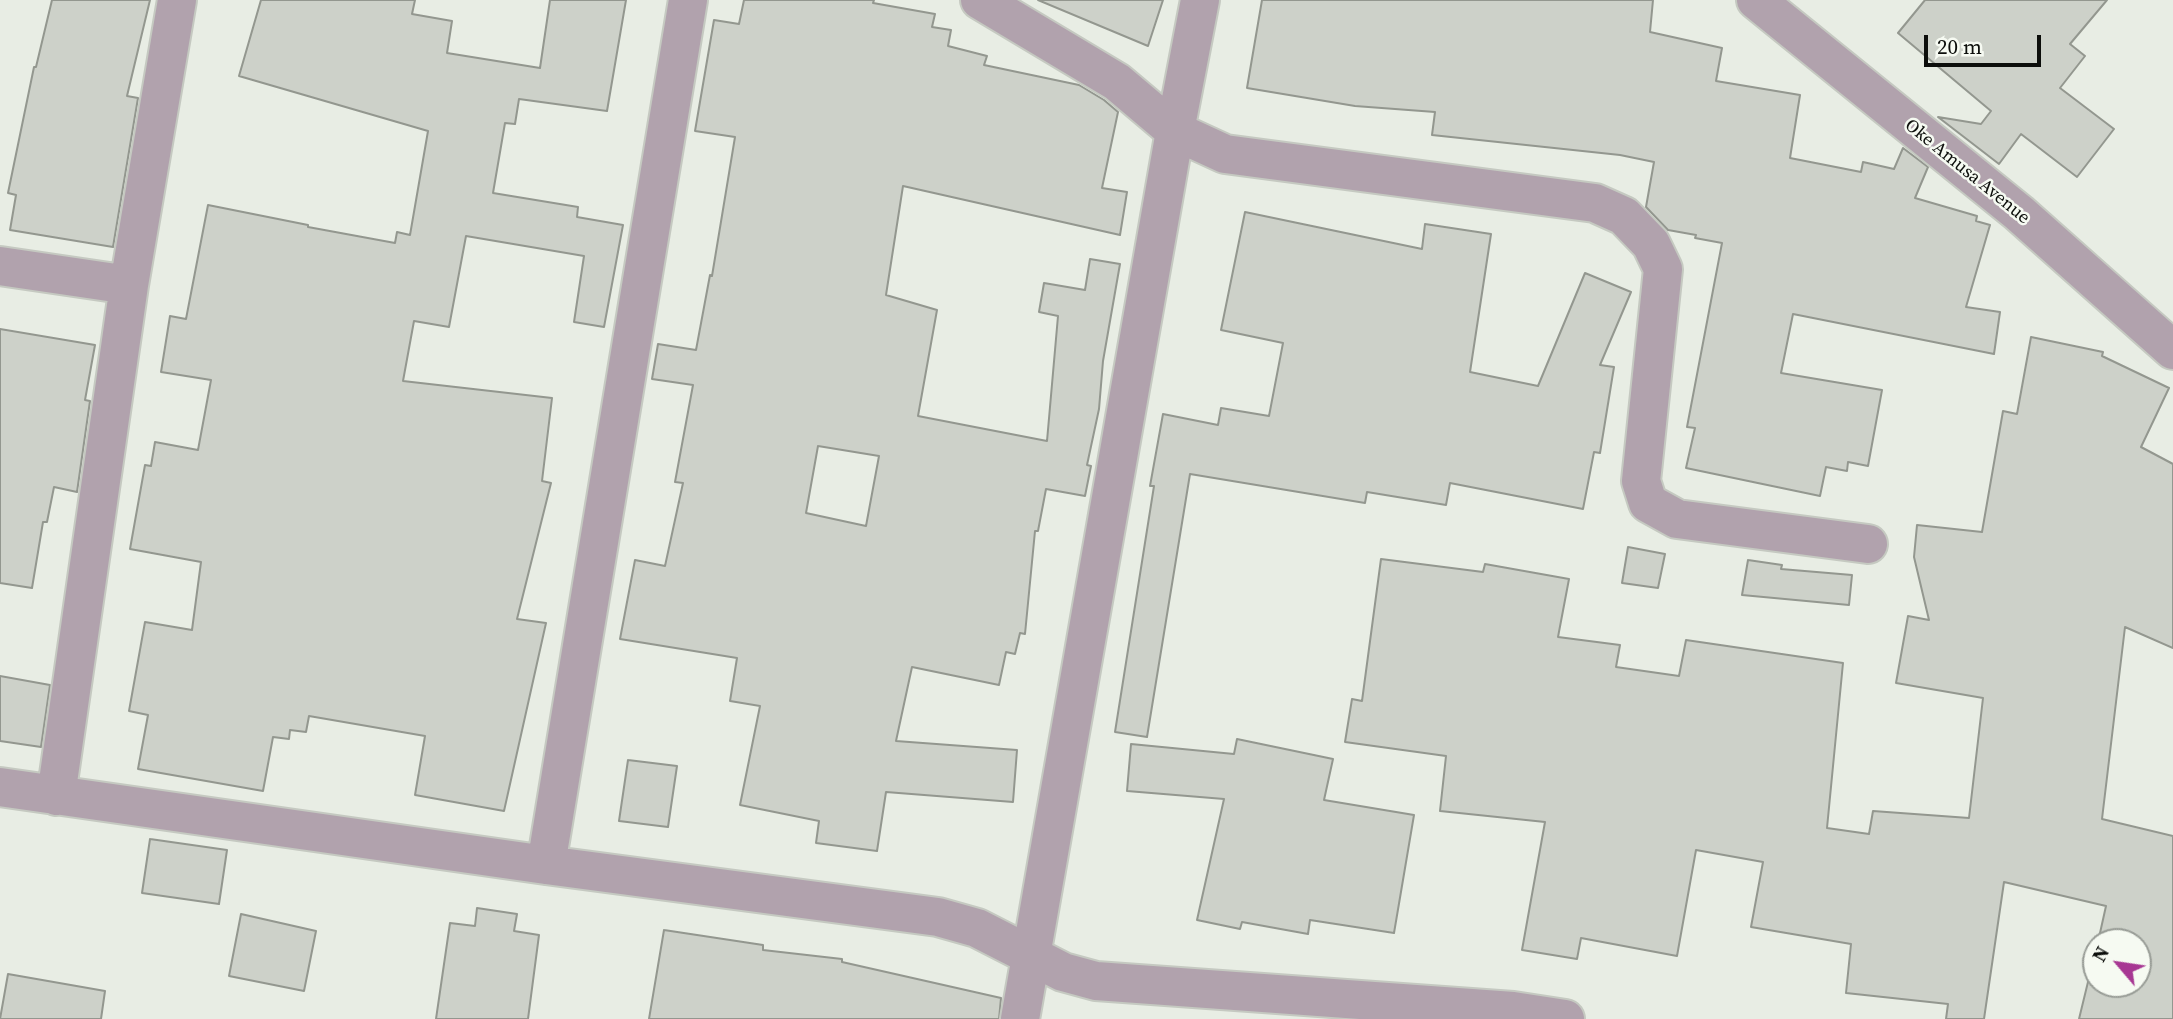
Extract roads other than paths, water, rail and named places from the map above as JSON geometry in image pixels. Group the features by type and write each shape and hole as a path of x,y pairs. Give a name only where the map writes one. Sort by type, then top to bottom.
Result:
{"street":[{"path":"56,796 129,285 177,0"},
{"path":"546,865 688,0"},
{"path":"980,0 1117,82 1174,131 1225,154 1595,203 1624,216 1651,244 1663,269 1641,481 1648,503 1677,519 1868,544"},
{"path":"1020,1019 1174,131 1200,0"},
{"name":"Oke Amusa Avenue","path":"1756,0 2019,213 2173,350"},
{"path":"0,265 129,285"},
{"path":"0,787 546,865 938,917 976,928 1063,972 1096,981 1513,1011 1566,1019"}]}
